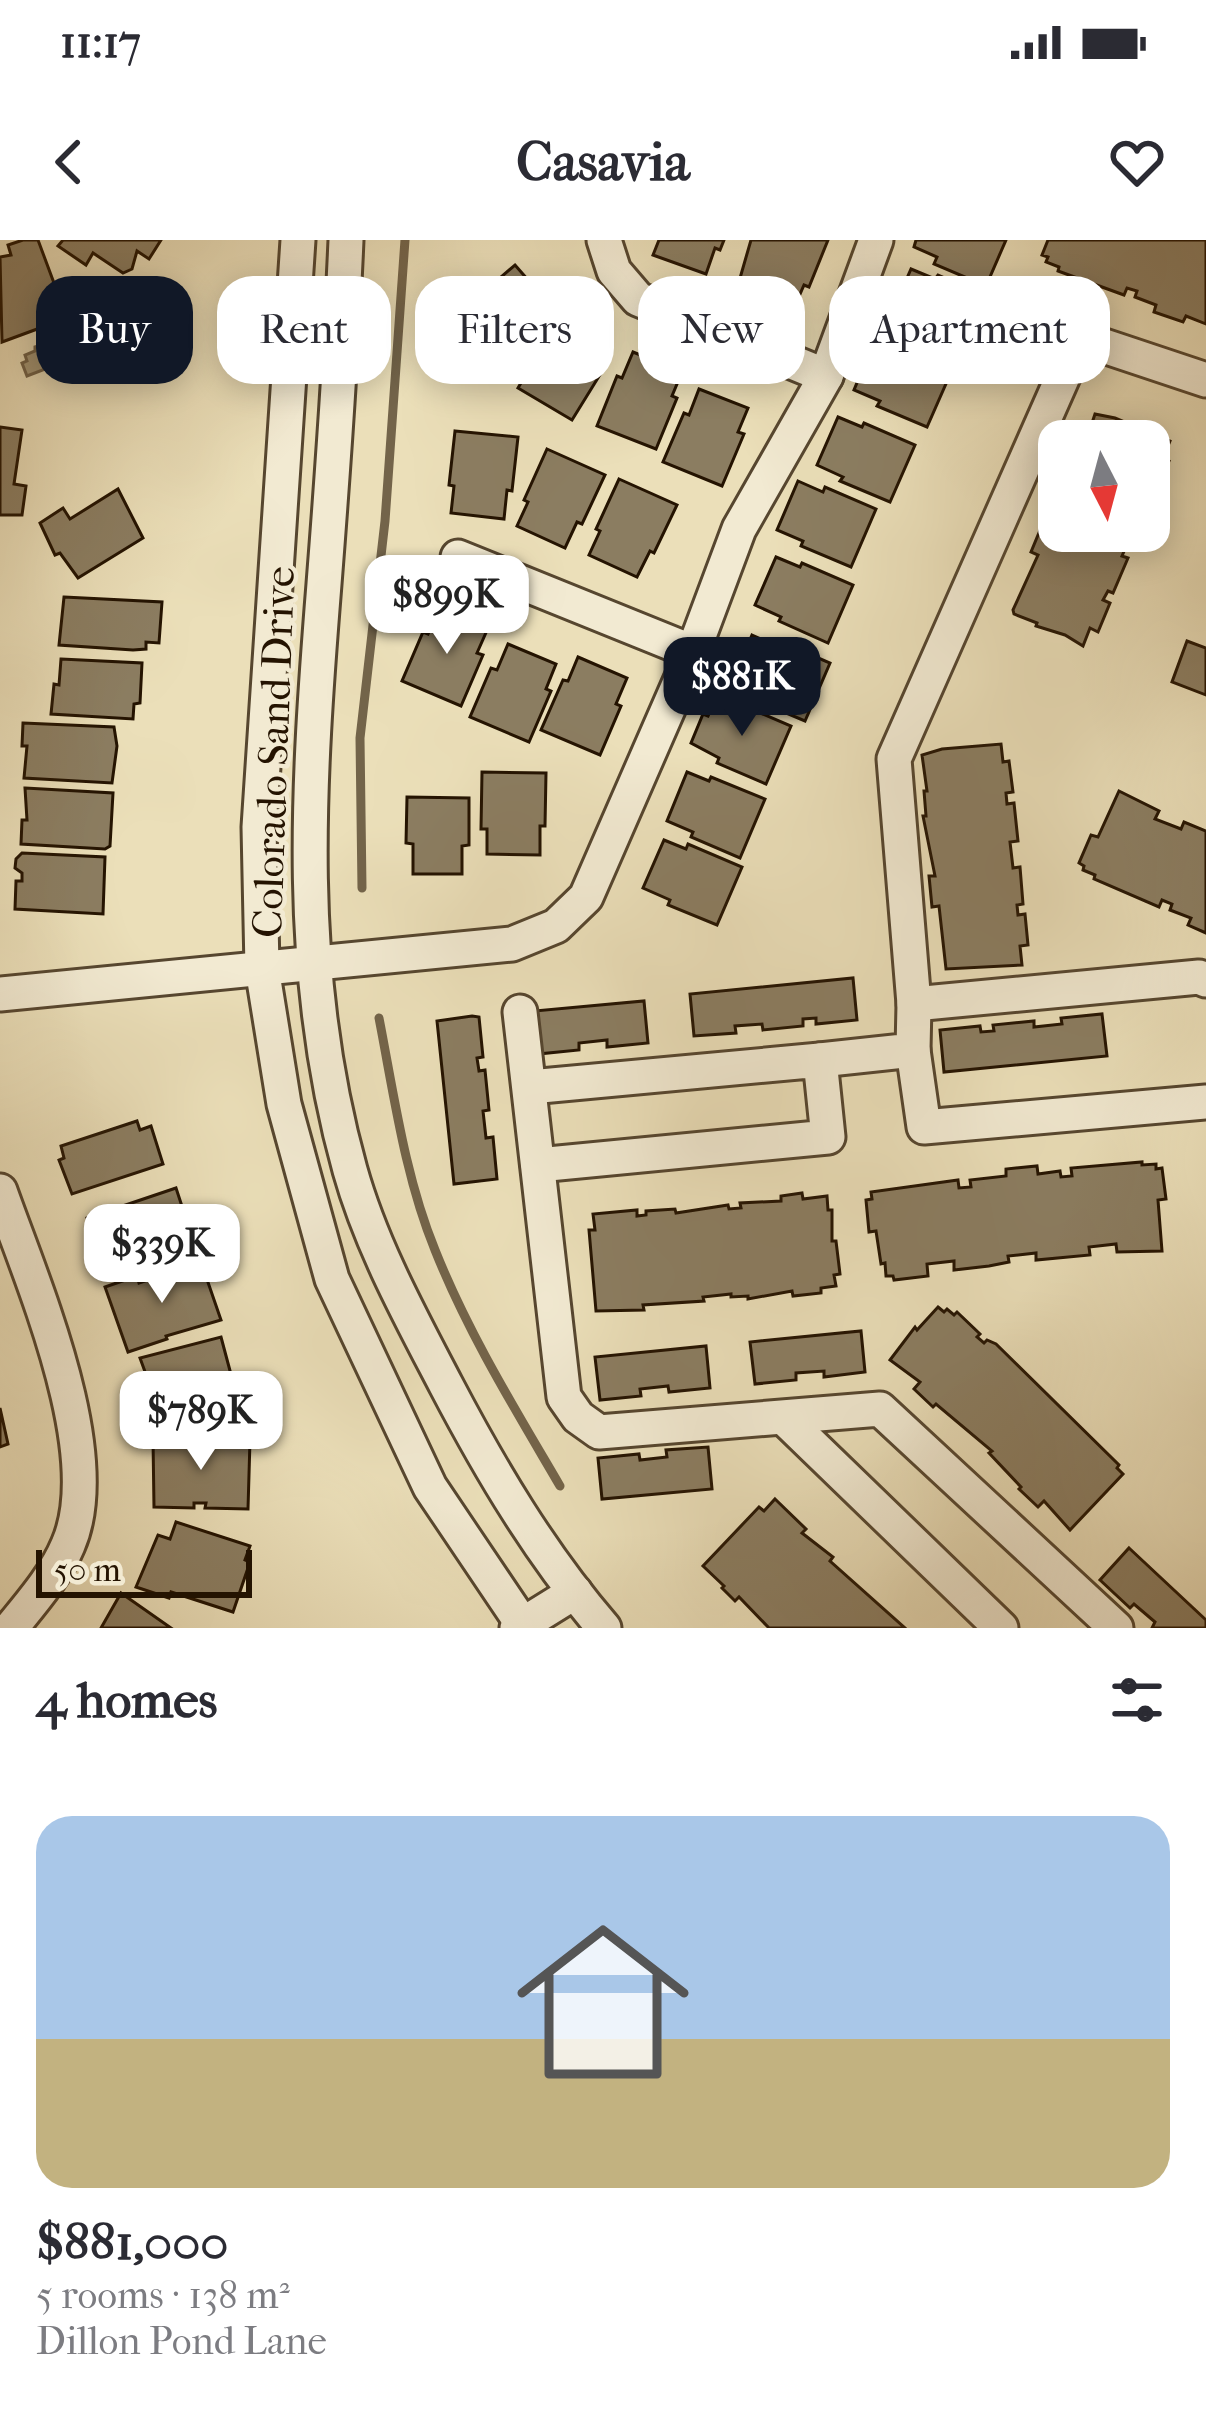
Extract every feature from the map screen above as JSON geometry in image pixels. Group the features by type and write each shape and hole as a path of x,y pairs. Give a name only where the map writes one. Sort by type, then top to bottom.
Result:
{"street":[{"name":"Colorado Sand Drive","path":"298,240 259,826 262,968 284,1104 332,1279 430,1487 521,1627"},
{"name":"Colorado Sand Drive","path":"346,240 313,727 308,850 311,963 351,1177 398,1294 513,1503 604,1628"},
{"path":"604,240 614,271 638,299 826,376"},
{"path":"0,994 512,944 556,926 586,897 693,652 740,529 826,376 876,240"},
{"path":"1206,380 1080,338 894,760 914,1004 913,1050 924,1127 1206,1102"},
{"path":"458,557 693,652"},
{"path":"914,1004 1206,980"},
{"path":"520,1012 564,1397 578,1417 599,1432 880,1409 1116,1628"},
{"path":"530,1087 913,1050"},
{"path":"538,1165 828,1138 820,1060"},
{"path":"0,1191 44,1316 76,1428 81,1498 69,1544 42,1590 10,1628"},
{"path":"785,1419 1001,1628"},
{"path":"521,1627 575,1592"}],"shaded area":[{"path":"35,347 36,372 27,376 22,363"}],"building":[{"path":"38,240 51,276 36,276 36,329 2,342 0,257 11,255 8,245"},
{"path":"63,240 161,240 149,259 137,251 132,269 123,273 93,253 86,265 58,246"},
{"path":"659,240 724,240 720,250 715,248 706,274 653,255"},
{"path":"751,240 828,240 809,287 805,276 741,276"},
{"path":"916,240 1006,240 990,276 962,276 934,264 937,257 914,247"},
{"path":"1048,240 1206,240 1206,324 1154,312 1156,305 1135,297 1137,291 1127,288 1124,295 1110,290 1110,276 1072,276 1058,271 1042,255"},
{"path":"515,265 525,276 502,276"},
{"path":"633,352 638,354 638,384 677,384 672,396 677,398 656,449 597,426 617,376 622,378"},
{"path":"520,384 594,384 572,420 518,388"},
{"path":"856,384 946,384 927,427 877,406 880,401 854,390"},
{"path":"699,389 748,408 738,432 744,434 722,486 663,462"},
{"path":"1095,414 1120,420 1093,420"},
{"path":"838,417 915,445 890,502 840,481 843,477 817,465"},
{"path":"0,427 22,430 14,484 26,486 22,515 0,515"},
{"path":"455,431 518,437 504,519 451,513"},
{"path":"547,449 605,475 565,548 517,526"},
{"path":"619,479 677,505 637,577 589,555"},
{"path":"798,481 876,509 851,567 777,530"},
{"path":"118,489 143,538 78,578 60,553 55,555 40,523 63,508 70,519"},
{"path":"1038,535 1038,552 1124,552 1122,556 1128,558 1113,593 1108,591 1103,600 1110,603 1098,632 1090,628 1083,646 1014,614 1038,555 1031,552"},
{"path":"776,557 853,585 828,643 755,605"},
{"path":"64,597 162,602 159,643 146,642 146,649 133,650 59,645"},
{"path":"439,608 488,628 477,653 483,655 461,706 402,681"},
{"path":"752,635 830,663 805,721 731,684"},
{"path":"1187,641 1206,648 1206,695 1172,682"},
{"path":"508,644 556,664 546,689 551,691 529,742 470,717 491,668 497,670"},
{"path":"578,657 627,678 616,704 621,706 600,755 541,730"},
{"path":"61,659 142,663 140,703 134,704 133,719 51,714"},
{"path":"716,699 791,726 766,784 717,763 719,758 691,743 703,714 708,716"},
{"path":"23,723 114,727 117,746 112,783 24,778"},
{"path":"1001,744 1003,762 1009,761 1013,792 1006,793 1007,804 1014,803 1018,841 1010,842 1013,868 1020,867 1023,904 1017,905 1018,915 1025,914 1028,945 1020,946 1022,965 946,969 939,906 932,907 929,876 935,876 923,816 927,791 922,755"},
{"path":"482,772 546,773 540,855 487,854 487,829 481,829"},
{"path":"687,772 765,799 740,858 667,821"},
{"path":"25,788 113,793 110,846 21,844 22,820 27,820"},
{"path":"1119,791 1159,811 1155,819 1181,829 1184,822 1206,831 1206,933 1188,925 1191,918 1170,910 1172,904 1162,900 1159,907 1083,870 1079,863 1091,835 1098,837"},
{"path":"407,797 469,798 469,845 462,846 462,874 413,874 413,844 406,843"},
{"path":"664,840 686,849 688,844 742,867 717,925 668,905 670,900 643,888"},
{"path":"22,853 105,857 103,914 15,909 16,881 22,881 16,859"},
{"path":"853,978 857,1020 816,1024 816,1018 803,1019 803,1026 763,1030 762,1024 735,1026 736,1033 694,1036 690,994"},
{"path":"644,1001 648,1043 607,1047 607,1040 579,1043 579,1050 538,1054 534,1011"},
{"path":"1102,1014 1107,1056 944,1072 940,1030 980,1026 981,1032 994,1031 993,1025 1034,1021 1034,1027 1062,1024 1061,1018"},
{"path":"479,1017 483,1057 477,1058 479,1071 485,1070 489,1110 483,1111 486,1138 493,1137 497,1179 454,1184 437,1021"},
{"path":"137,1121 140,1130 151,1126 163,1164 72,1194 59,1160 64,1158 61,1146"},
{"path":"1142,1162 1162,1168 1166,1199 1158,1200 1162,1251 1117,1252 1116,1244 1089,1247 1090,1255 1036,1260 1036,1253 1008,1256 1009,1262 954,1270 954,1261 927,1264 928,1276 894,1280 886,1276 885,1263 881,1264 876,1231 869,1232 866,1200 872,1199 871,1192 958,1180 959,1188 971,1187 970,1180 1006,1176 1006,1169 1037,1166 1038,1174 1060,1171 1061,1177 1072,1176 1071,1168"},
{"path":"176,1188 193,1240 105,1270 97,1246 91,1249 87,1218"},
{"path":"802,1193 803,1199 827,1196 840,1274 834,1275 836,1286 793,1296 792,1291 748,1299 731,1294 643,1305 644,1310 596,1311 589,1230 595,1230 593,1214 637,1210 637,1216 646,1211 741,1208 740,1203 781,1201 781,1196"},
{"path":"201,1262 221,1320 128,1352 105,1287 137,1276 139,1283"},
{"path":"938,1307 954,1315 957,1312 984,1343 996,1344 1119,1465 1123,1474 1070,1530 1044,1501 1038,1507 989,1453 992,1451 936,1404 933,1407 914,1389 920,1382 890,1360 915,1327 917,1330"},
{"path":"861,1331 865,1372 824,1377 824,1371 796,1373 796,1380 755,1384 750,1342"},
{"path":"221,1337 237,1397 185,1410 186,1417 157,1425 148,1400 155,1399 140,1358"},
{"path":"706,1346 710,1388 640,1389 641,1396 600,1400 595,1357"},
{"path":"0,1408 8,1444 0,1447"},
{"path":"153,1439 250,1440 248,1509 205,1508 206,1503 194,1503 194,1508 154,1507"},
{"path":"708,1447 712,1489 602,1499 598,1458 639,1454 640,1460 667,1457 666,1450"},
{"path":"775,1499 806,1529 802,1533 833,1557 830,1561 905,1628 769,1628 739,1597 735,1601 703,1566 759,1507 764,1511"},
{"path":"176,1522 250,1546 245,1560 250,1562 233,1612 171,1592 169,1598 136,1587 158,1535 170,1539"},
{"path":"1129,1548 1206,1620 1206,1628 1152,1628 1155,1622 1134,1604 1130,1608 1100,1580"},
{"path":"121,1593 171,1628 101,1628"}],"waterway":[{"path":"362,888 360,738 385,521 405,240"},
{"path":"379,1018 408,1165 435,1250 477,1341 560,1486"}]}
